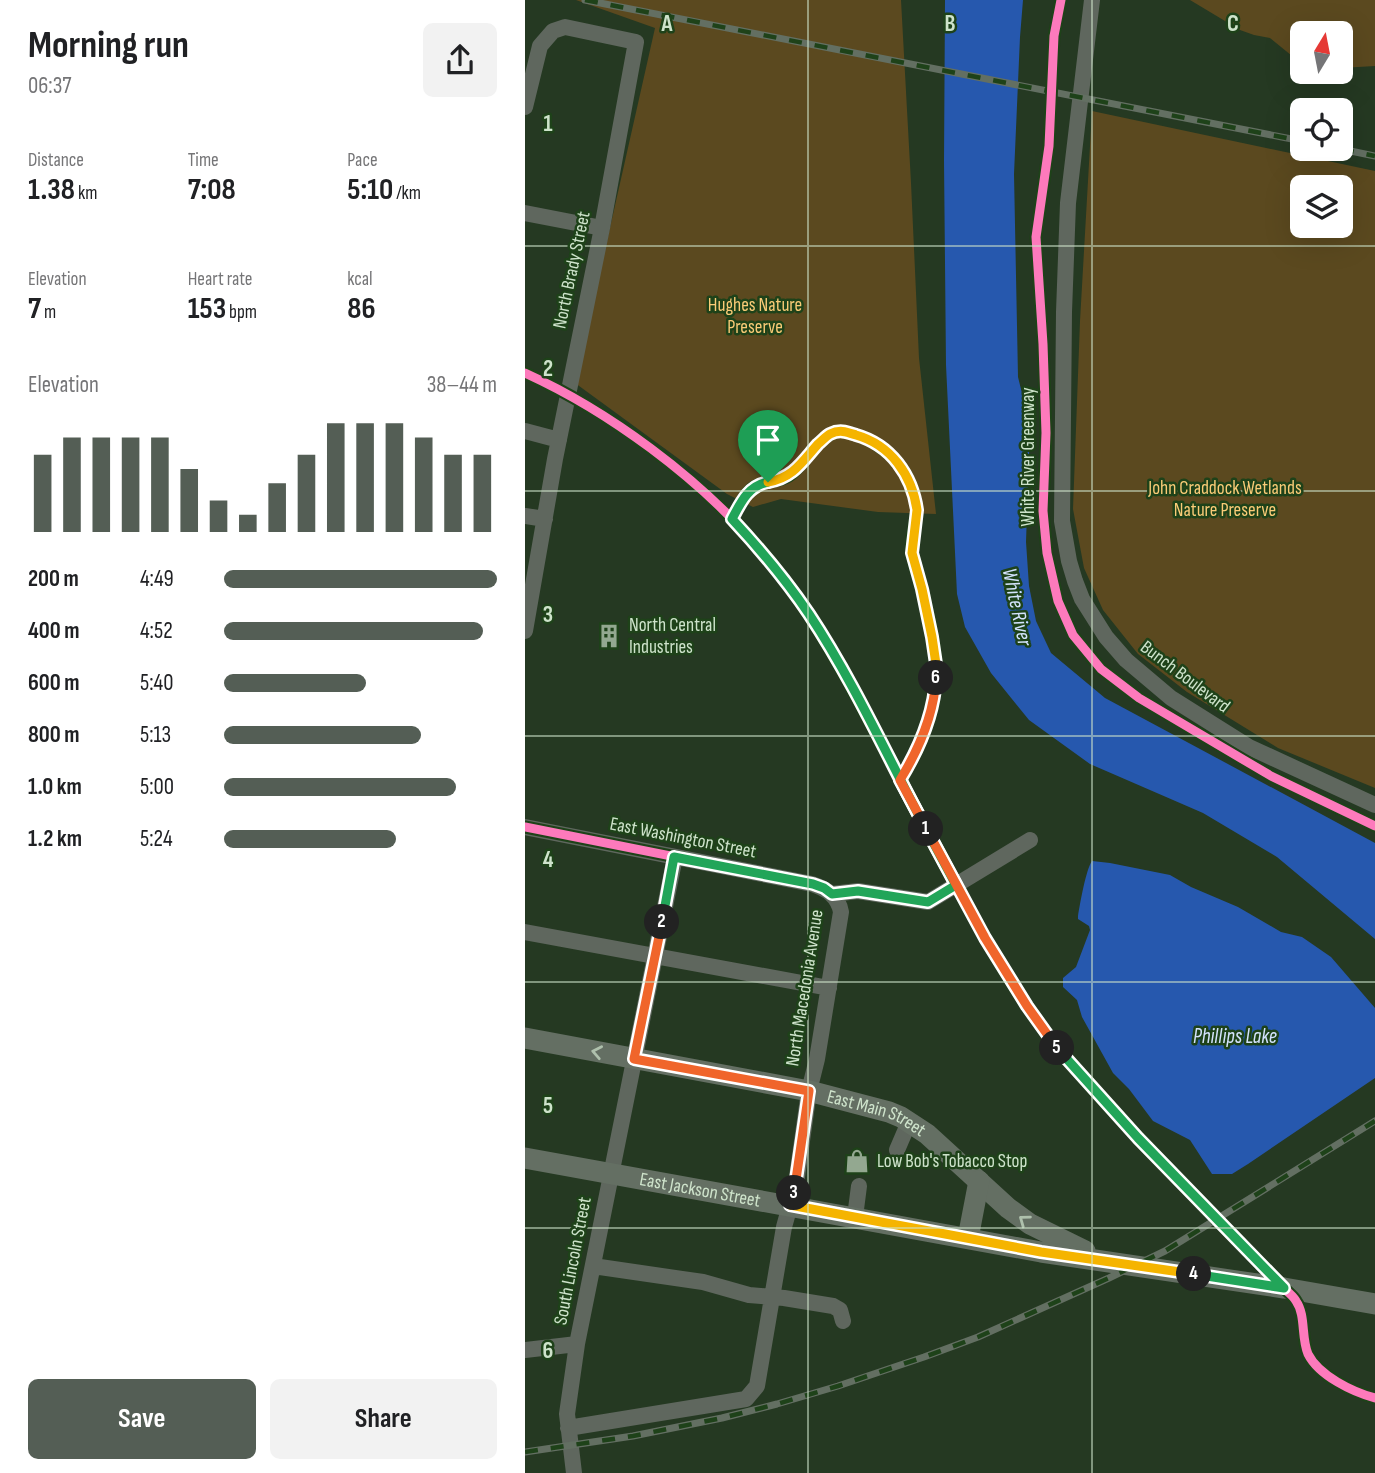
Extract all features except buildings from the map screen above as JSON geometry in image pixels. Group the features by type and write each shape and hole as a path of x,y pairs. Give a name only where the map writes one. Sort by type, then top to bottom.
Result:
{"main road":[{"name":"East Main Street","path":"525,1038 809,1091 889,1112 927,1134 1030,1224 1107,1261"},
{"name":"East Jackson Street","path":"525,1158 1076,1257 1375,1304"},
{"path":"968,1238 979,1181"}],"street":[{"name":"Bunch Boulevard","path":"1092,0 1068,203 1064,299 1062,521 1075,582 1082,599 1106,637 1126,660 1171,698 1249,747 1375,805"},
{"name":"North Brady Street","path":"525,107 540,46 553,31 565,27 636,42 525,626"},
{"path":"525,213 602,228"},
{"path":"525,431 559,440"},
{"path":"525,516 545,519"},
{"name":"East Washington Street","path":"525,827 813,884 832,894"},
{"path":"832,894 858,891 928,902 1030,841"},
{"name":"South Lincoln Street","path":"574,1473 566,1414 577,1344 674,857"},
{"name":"North Macedonia Avenue","path":"568,1428 746,1399 757,1387 784,1227 796,1184 809,1091 817,1059 841,912 840,905 832,894"},
{"path":"525,932 829,988"},
{"path":"897,1150 909,1122"},
{"path":"855,1217 859,1186"},
{"path":"593,1266 703,1282 749,1295 832,1306 840,1310 843,1321"},
{"path":"525,1350 577,1344"}],"green space":[{"name":"Hughes Nature Preserve","path":"576,0 901,0 919,358 936,514 878,512 781,499 753,507 727,494 575,383 655,28"},
{"path":"1190,0 1375,0 1375,66 1353,67 1353,21 1290,21 1290,54 1270,38 1240,30"},
{"name":"John Craddock Wetlands Nature Preserve","path":"1092,111 1290,153 1290,161 1328,161 1375,171 1375,788 1278,748 1187,692 1138,654 1103,610 1084,568 1073,509"}],"water":[{"name":"White River","path":"945,0 1023,0 1014,174 1018,377 1030,426 1026,542 1029,586 1036,621 1051,653 1105,698 1375,843 1375,939 1277,857 1203,813 1090,764 1029,720 991,673 965,627 957,594 946,365"},
{"name":"Phillips Lake","path":"1092,861 1170,875 1238,907 1281,932 1302,937 1331,957 1375,1008 1375,1078 1232,1174 1212,1174 1190,1140 1153,1121 1113,1073 1082,1017 1077,1000 1063,987 1063,978 1076,967 1090,930 1078,916 1085,879"}],"railway":[{"path":"585,0 1290,139"},
{"path":"1353,151 1375,156"},
{"path":"525,1452 633,1436 722,1418 838,1386 978,1337 1165,1251 1375,1121"}],"cycle path":[{"name":"White River Greenway","path":"1061,0 1054,36 1049,146 1036,237 1046,433 1043,511 1047,553 1058,601 1073,635 1101,669 1139,698 1271,776 1375,826"},
{"path":"525,373 589,407 651,449 709,496 759,548 795,594 826,643 977,924 1017,992 1043,1028 1107,1104 1294,1298 1301,1313 1306,1348 1313,1362 1337,1382 1375,1398"},
{"path":"732,519 750,490 789,476 819,443 834,432 847,432 868,440 884,450 903,469 917,510 912,553 932,632 936,680 922,739 900,780"},
{"path":"525,827 812,884 832,894"}],"place":[{"name":"North Central Industries","path":"609,636"},
{"name":"Low Bob's Tobacco Stop","path":"857,1161"}],"route":[{"path":"768,482 754,486 740,503 732,519 760,549 809,615 840,666 900,780 956,885 928,902 858,891 832,894 813,884 674,857 634,1059 809,1091 796,1184 790,1205 1041,1252 1284,1288 1138,1138 1051,1041 985,938 900,780 921,743 932,706 936,675 932,637 912,553 916,503 911,484 903,469 892,455 876,443 841,430 825,438 786,478 768,482"}]}
